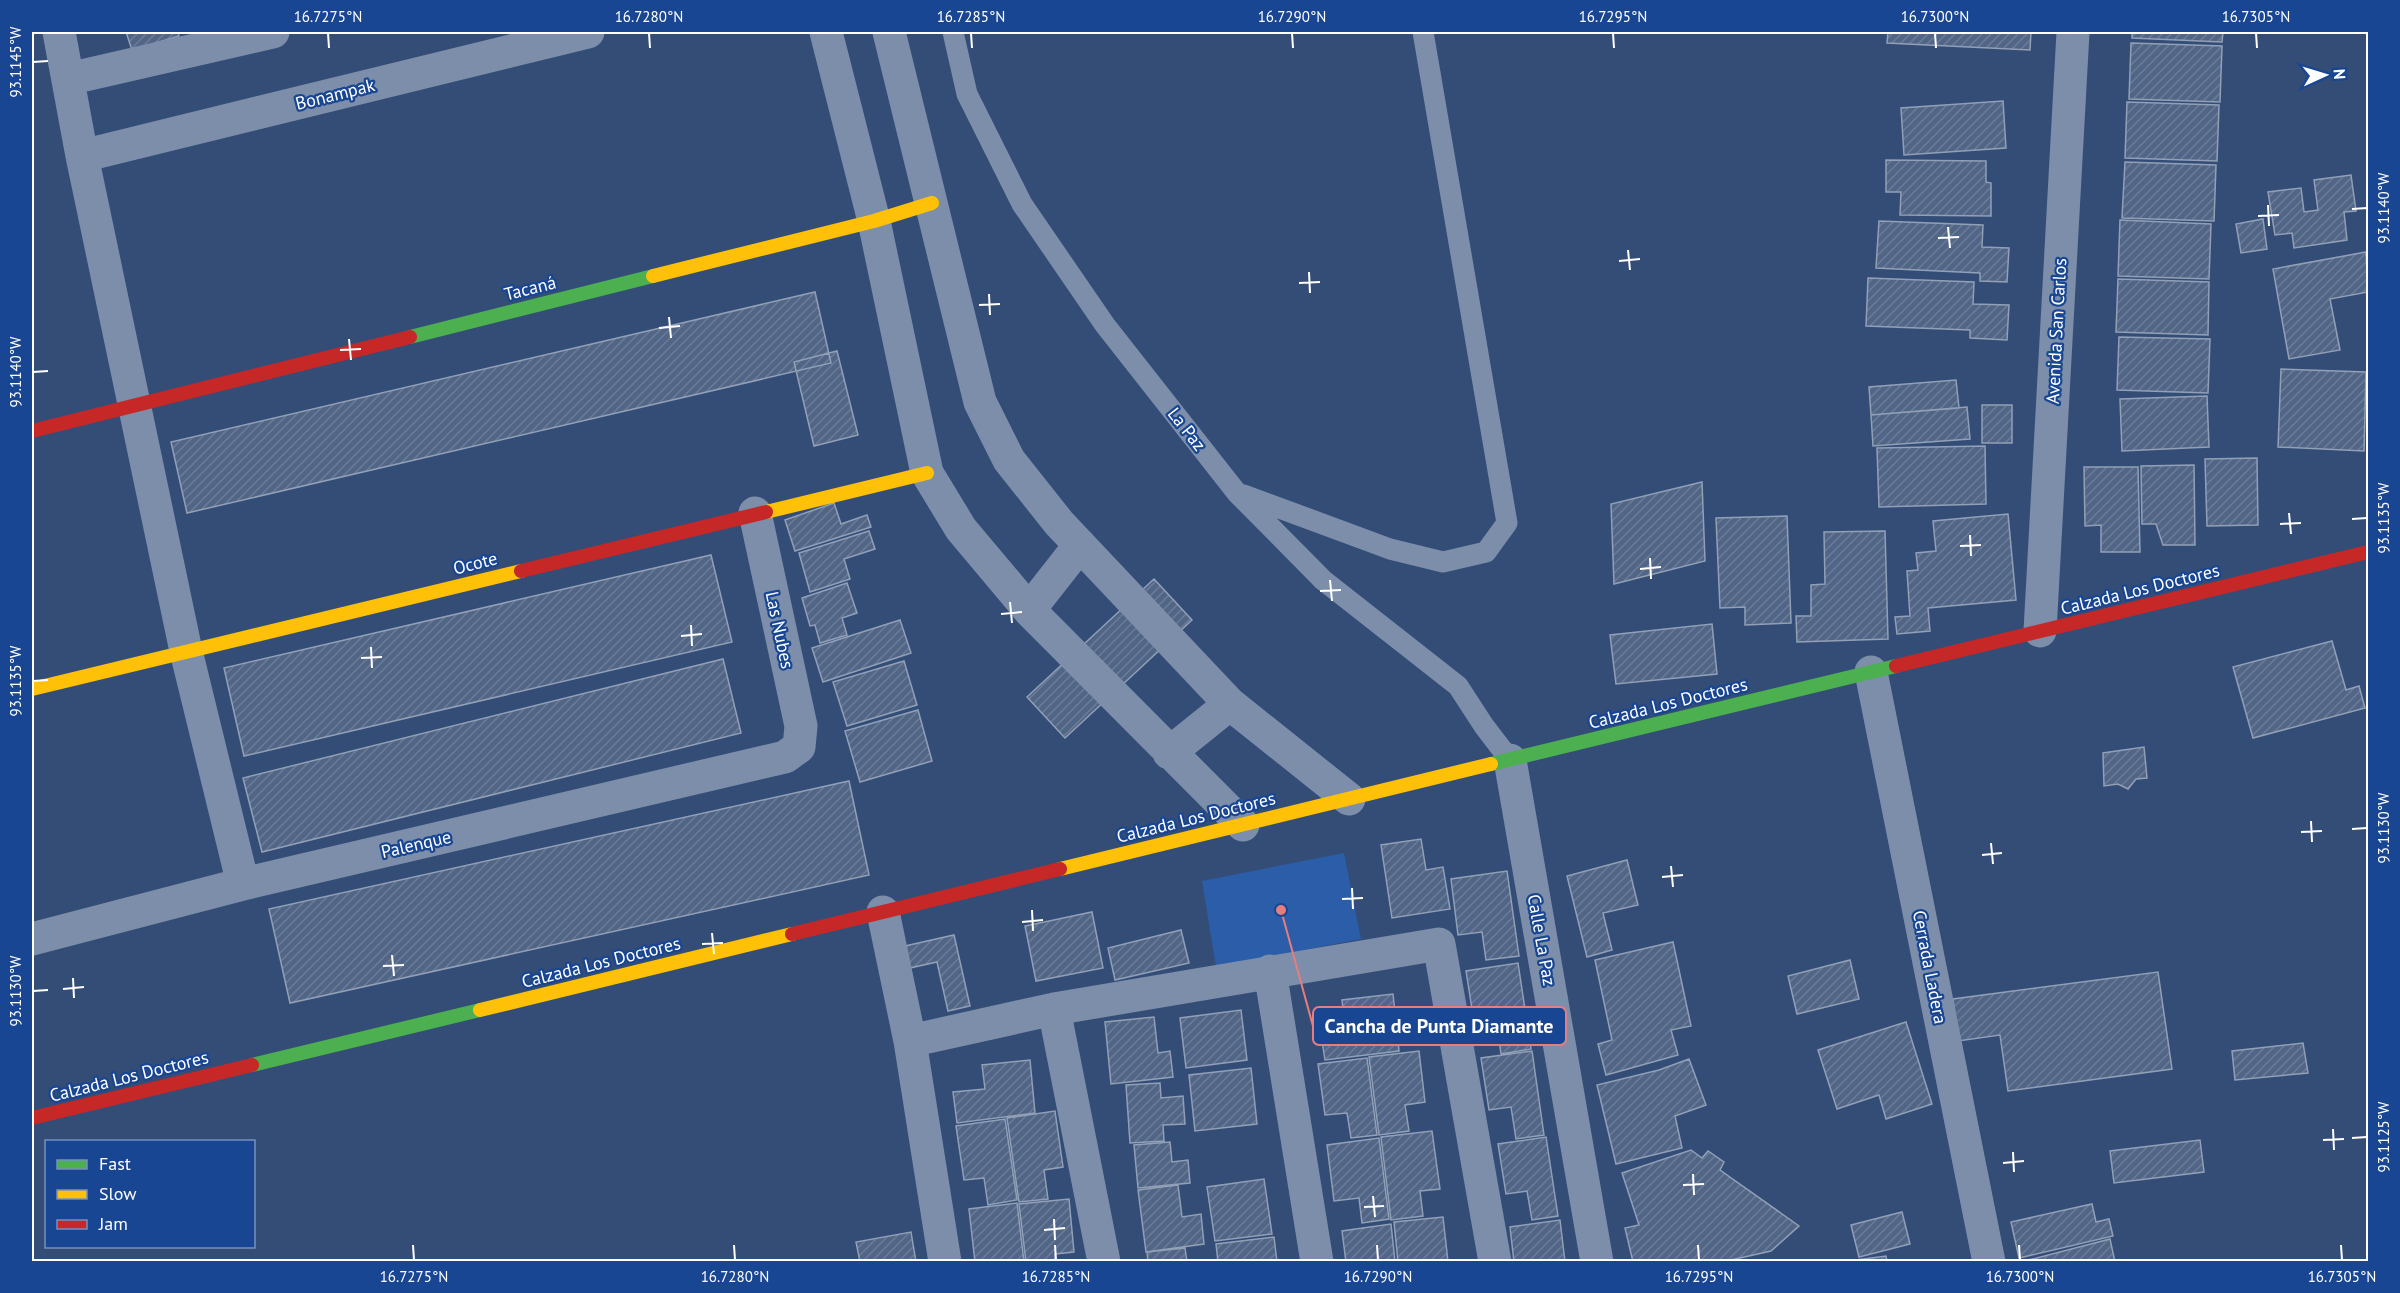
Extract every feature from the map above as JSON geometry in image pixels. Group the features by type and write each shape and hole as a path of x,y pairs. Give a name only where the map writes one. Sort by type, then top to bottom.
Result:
{"street":[{"path":"58,32 186,651 243,884"},
{"path":"68,79 273,32"},
{"name":"Bonampak","path":"82,156 588,32"},
{"path":"826,32 874,221 927,473 961,529 1029,610 1242,825"},
{"path":"889,32 980,402 1009,460 1059,523 1230,704 1349,799"},
{"name":"Avenida San Carlos","path":"2040,631 2073,32"},
{"name":"Tacaná","path":"32,431 874,221 932,203"},
{"name":"Ocote","path":"32,689 927,473"},
{"name":"Las Nubes","path":"755,513 801,726 800,747"},
{"path":"1029,610 1080,545"},
{"name":"Calzada Los Doctores","path":"32,1118 2368,552"},
{"name":"Cerrada Ladera","path":"1871,672 1989,1262"},
{"path":"1169,753 1230,704"},
{"name":"Palenque","path":"32,939 243,884 785,758 800,747"},
{"name":"Calle La Paz","path":"1510,760 1598,1262"},
{"path":"883,912 910,1041 945,1262"},
{"path":"910,1041 1054,1009 1439,944 1494,1262"},
{"path":"1270,971 1317,1262"},
{"path":"1054,1009 1104,1262"}],"lane":[{"name":"La Paz","path":"953,32 967,94 1022,204 1105,325 1237,493 1323,580 1458,686 1510,760"},
{"path":"1237,493 1390,549 1443,562 1486,552 1507,523 1423,32"}],"shaded area":[{"path":"1344,853 1361,939 1216,967 1202,881"}],"building":[{"path":"126,32 178,32 179,36 132,50"},
{"path":"1888,32 2031,32 2030,50 1887,43"},
{"path":"2132,32 2223,32 2222,42 2132,38"},
{"path":"2131,43 2222,46 2220,102 2129,99"},
{"path":"2003,101 2006,148 1904,155 1901,108"},
{"path":"2127,102 2219,105 2217,161 2125,158"},
{"path":"1886,160 1986,161 1986,182 1991,183 1991,216 1900,215 1901,192 1886,192"},
{"path":"2125,162 2216,165 2214,221 2122,218"},
{"path":"2351,175 2356,211 2344,212 2347,240 2294,248 2292,233 2275,235 2268,192 2301,188 2304,212 2318,210 2314,180"},
{"path":"2263,219 2267,249 2241,253 2236,224"},
{"path":"2120,220 2211,224 2209,279 2118,276"},
{"path":"1879,221 1983,225 1982,247 2009,248 2007,282 1980,281 1980,273 1876,268"},
{"path":"2366,252 2368,292 2330,299 2340,350 2289,359 2273,269"},
{"path":"1868,278 1974,282 1973,304 2009,305 2007,340 1970,338 1970,330 1866,326"},
{"path":"2118,279 2209,282 2208,335 2116,332"},
{"path":"815,292 831,363 187,513 171,442"},
{"path":"2119,337 2210,339 2208,393 2117,390"},
{"path":"837,351 858,435 814,446 794,362"},
{"path":"2281,369 2366,372 2364,451 2278,447"},
{"path":"1956,380 1959,408 1871,415 1869,387"},
{"path":"2207,396 2209,447 2122,451 2120,399"},
{"path":"1982,405 2012,405 2012,443 1982,443"},
{"path":"1967,407 1970,439 1873,446 1871,415"},
{"path":"1985,446 1986,504 1879,507 1877,448"},
{"path":"2257,458 2258,525 2207,526 2205,459"},
{"path":"2194,465 2195,545 2163,545 2156,524 2142,524 2141,466"},
{"path":"2084,467 2138,467 2140,552 2101,552 2101,525 2085,526"},
{"path":"1702,482 1705,561 1614,584 1611,504"},
{"path":"834,503 841,524 867,515 871,527 795,551 785,520"},
{"path":"2008,514 2016,600 1928,608 1930,631 1897,634 1895,617 1910,616 1907,571 1918,570 1916,553 1936,551 1933,521"},
{"path":"1787,516 1791,623 1745,625 1745,607 1720,608 1716,518"},
{"path":"869,531 875,549 844,559 850,579 810,592 799,553"},
{"path":"1885,531 1888,639 1797,642 1796,616 1811,616 1811,585 1825,584 1824,532"},
{"path":"711,555 732,642 244,756 224,668"},
{"path":"1154,579 1192,620 1065,738 1027,697"},
{"path":"847,583 857,613 842,618 847,635 820,643 815,625 810,626 802,598"},
{"path":"900,620 911,653 823,682 812,648"},
{"path":"1712,624 1717,674 1616,684 1610,635"},
{"path":"2332,641 2346,690 2359,686 2365,708 2253,738 2233,667"},
{"path":"723,659 741,733 262,852 243,778"},
{"path":"904,661 917,705 847,726 833,682"},
{"path":"918,710 932,761 860,782 845,731"},
{"path":"2144,747 2147,778 2136,779 2128,789 2118,784 2104,786 2103,753"},
{"path":"849,781 869,875 290,1003 269,909"},
{"path":"1421,839 1426,870 1443,867 1450,909 1392,918 1381,845"},
{"path":"1627,860 1638,905 1603,913 1612,950 1587,957 1567,876"},
{"path":"1507,871 1519,956 1486,960 1482,932 1458,935 1451,879"},
{"path":"1092,912 1103,968 1036,981 1025,926"},
{"path":"1181,930 1189,963 1115,980 1108,948"},
{"path":"954,935 970,1006 948,1011 937,962 883,974 878,952"},
{"path":"1673,942 1691,1026 1671,1030 1678,1055 1606,1075 1598,1044 1612,1040 1595,960"},
{"path":"1850,960 1859,999 1797,1014 1788,976"},
{"path":"1518,963 1531,1049 1501,1054 1497,1024 1475,1028 1466,971"},
{"path":"2158,972 2172,1069 2008,1091 2000,1035 1958,1041 1953,999"},
{"path":"1393,994 1399,1051 1325,1060 1320,1028 1345,1025 1342,1000"},
{"path":"1241,1010 1247,1060 1186,1068 1180,1018"},
{"path":"1154,1017 1158,1053 1170,1051 1173,1077 1111,1084 1105,1022"},
{"path":"1906,1022 1932,1104 1886,1119 1879,1095 1837,1109 1818,1050"},
{"path":"2303,1043 2308,1073 2235,1080 2232,1051"},
{"path":"1419,1051 1425,1102 1405,1105 1409,1131 1379,1135 1369,1057"},
{"path":"1532,1051 1544,1135 1516,1139 1511,1107 1489,1110 1481,1058"},
{"path":"1367,1058 1377,1135 1351,1138 1347,1113 1325,1115 1318,1064"},
{"path":"1689,1059 1706,1105 1675,1116 1682,1148 1616,1164 1597,1085 1659,1070"},
{"path":"1030,1060 1035,1113 957,1123 953,1092 985,1089 982,1065"},
{"path":"1251,1068 1257,1124 1195,1131 1189,1075"},
{"path":"1160,1083 1161,1098 1183,1096 1185,1124 1163,1125 1164,1141 1130,1143 1126,1085"},
{"path":"1055,1111 1063,1167 1044,1170 1048,1199 1019,1202 1007,1118"},
{"path":"1005,1119 1017,1200 988,1205 984,1178 964,1180 956,1126"},
{"path":"1432,1131 1440,1189 1420,1191 1423,1216 1391,1220 1381,1137"},
{"path":"1546,1137 1558,1216 1532,1220 1527,1191 1506,1194 1498,1144"},
{"path":"1379,1138 1389,1219 1362,1223 1359,1198 1334,1201 1327,1145"},
{"path":"2200,1140 2204,1172 2114,1183 2110,1151"},
{"path":"1170,1142 1172,1162 1188,1160 1190,1183 1138,1188 1134,1145"},
{"path":"1691,1150 1702,1158 1708,1151 1724,1162 1720,1170 1799,1226 1771,1251 1722,1262 1633,1262 1625,1228 1639,1225 1622,1173"},
{"path":"1264,1179 1272,1234 1215,1241 1207,1187"},
{"path":"1178,1185 1182,1217 1201,1214 1204,1244 1146,1252 1138,1190"},
{"path":"1069,1199 1074,1252 1055,1254 1055,1262 1026,1262 1019,1204"},
{"path":"1017,1203 1024,1262 975,1262 969,1209"},
{"path":"2092,1204 2096,1222 2109,1219 2113,1236 2019,1258 2011,1222"},
{"path":"1902,1212 1910,1244 1859,1257 1851,1225"},
{"path":"1443,1217 1448,1262 1398,1262 1394,1222"},
{"path":"1560,1220 1565,1262 1514,1262 1510,1227"},
{"path":"1391,1224 1395,1262 1346,1262 1342,1231"},
{"path":"911,1232 916,1262 860,1262 856,1242"},
{"path":"1274,1237 1277,1262 1218,1262 1216,1244"},
{"path":"2110,1239 2115,1262 2021,1262"},
{"path":"1185,1248 1187,1262 1148,1262 1147,1252"},
{"path":"1886,1256 1887,1262 1840,1262"}],"traffic: fast":[{"path":"410,337 653,276"},
{"path":"1491,764 1896,666"},
{"path":"252,1065 480,1010"}],"traffic: slow":[{"path":"653,276 874,221 932,203"},
{"path":"766,512 927,473"},
{"path":"32,689 521,571"},
{"path":"1060,869 1491,764"},
{"path":"480,1010 792,934"}],"traffic: jam":[{"path":"32,431 410,337"},
{"path":"521,571 766,512"},
{"path":"1896,666 2368,552"},
{"path":"792,934 1060,869"},
{"path":"32,1118 252,1065"}],"place":[{"name":"Cancha de Punta Diamante","path":"1281,910"}]}
